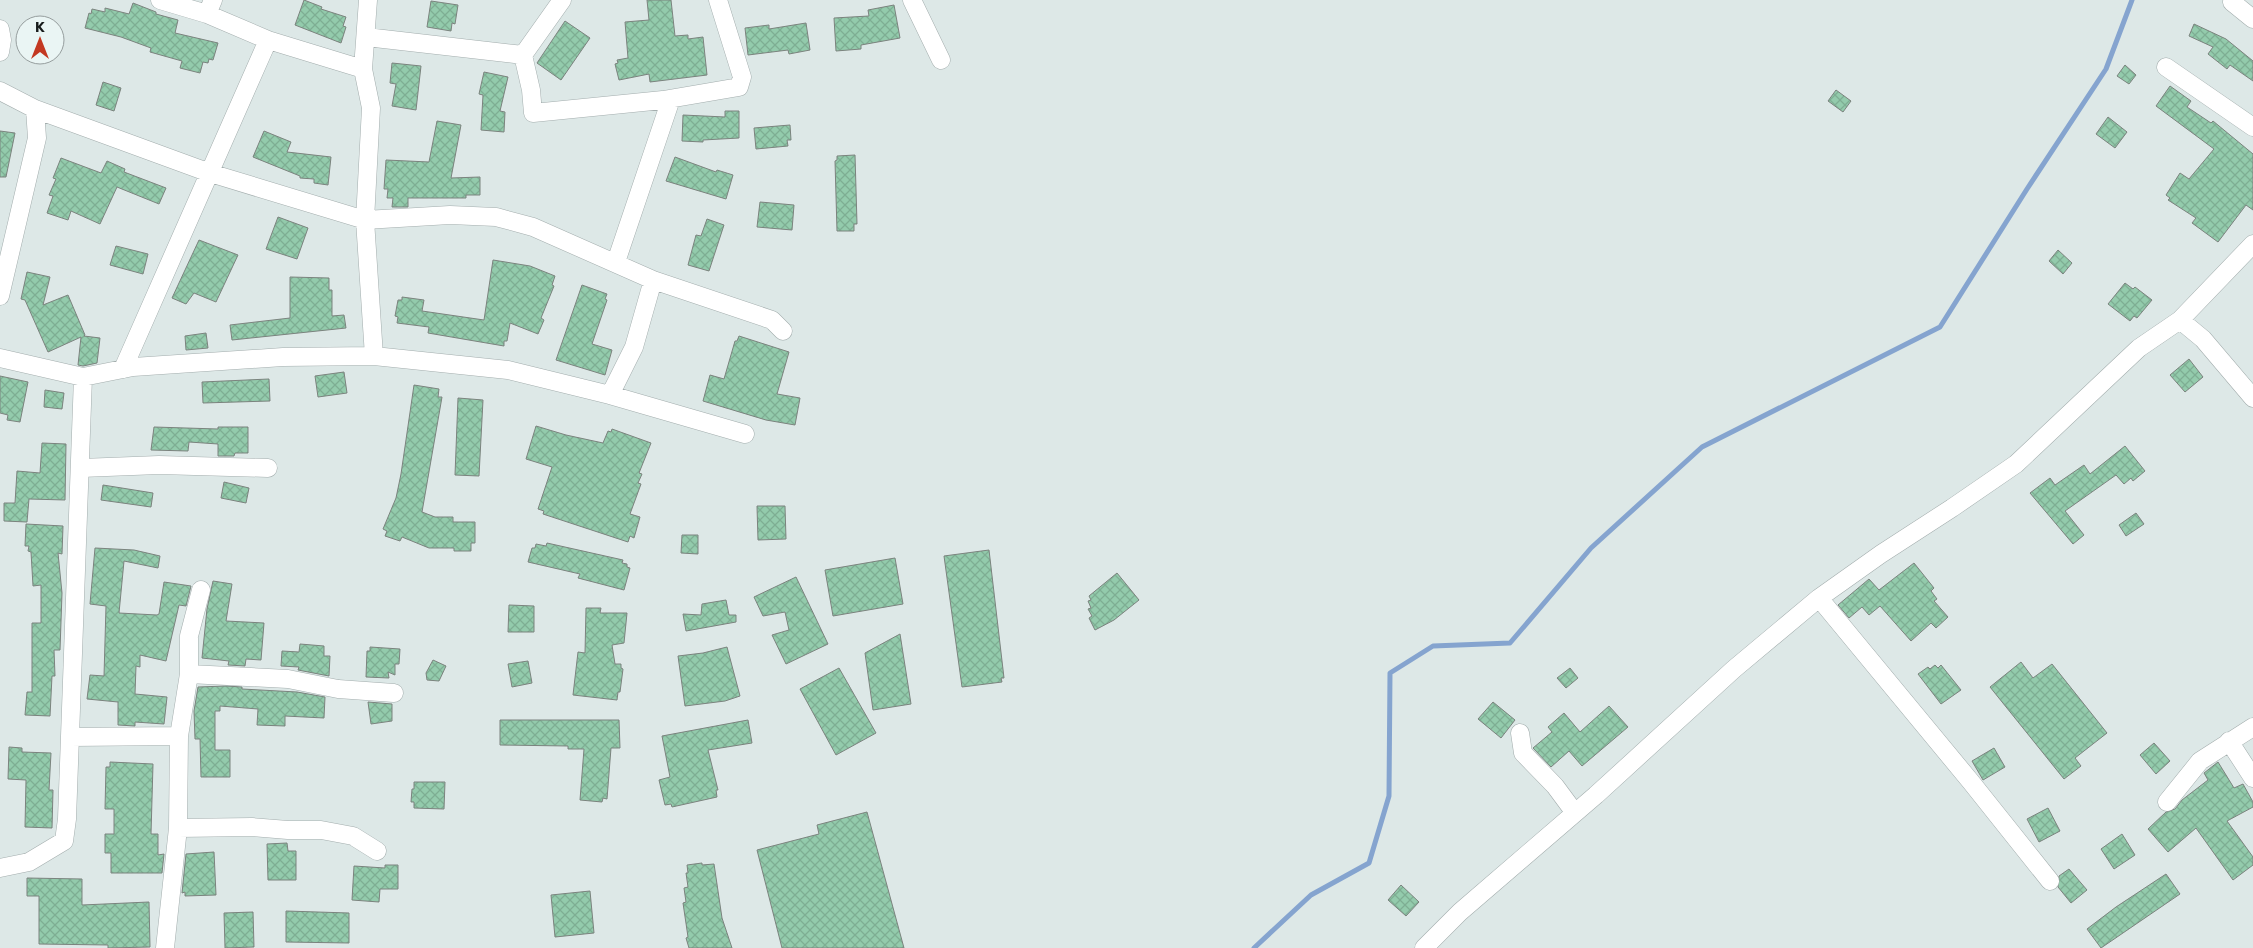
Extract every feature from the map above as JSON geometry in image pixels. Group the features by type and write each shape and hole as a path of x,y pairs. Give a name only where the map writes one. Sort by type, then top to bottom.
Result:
{"street":[{"path":"160,0 210,7 268,40 363,70"},
{"path":"368,0 363,70 371,108 366,220 374,356"},
{"path":"562,0 523,55 532,90 533,113 672,99 739,88 742,77 718,0"},
{"path":"912,0 941,60"},
{"path":"2232,2 2253,19"},
{"path":"0,29 2,40 0,52"},
{"path":"366,37 523,55"},
{"path":"122,369 268,40"},
{"path":"2166,67 2253,127"},
{"path":"0,91 35,109 210,173 366,220 450,215 496,217 533,226 653,280 772,320 783,331"},
{"path":"616,262 672,99"},
{"path":"0,296 37,138 35,109"},
{"path":"1424,948 1460,912 1575,813 1734,668 1819,598 1881,554 2016,464 2140,348 2180,320 2253,244"},
{"path":"610,396 634,347 653,280"},
{"path":"2180,320 2202,339 2253,398"},
{"path":"0,358 83,377 122,369 283,357 374,356 508,370 745,434"},
{"path":"0,868 29,862 64,841 67,819 83,377"},
{"path":"80,468 159,465 268,468"},
{"path":"165,948 178,828 179,736 188,674 189,636 201,590"},
{"path":"1819,598 2050,881"},
{"path":"188,674 288,678 338,689 394,693"},
{"path":"2167,802 2200,761 2253,727"},
{"path":"1520,733 1523,753 1555,786 1575,813"},
{"path":"70,737 179,736"},
{"path":"2229,741 2253,778"},
{"path":"178,828 252,827 321,830 353,836 377,851"}],"building":[{"path":"304,0 322,7 321,9 346,17 343,26 346,27 341,43 295,25"},
{"path":"647,0 671,0 675,36 688,35 688,39 703,37 707,75 650,82 649,74 619,80 615,64 618,63 617,60 628,58 625,22 649,20"},
{"path":"431,1 458,5 455,24 452,23 451,31 427,27"},
{"path":"133,3 156,12 156,14 178,20 175,33 218,43 213,60 209,59 208,63 203,62 200,73 180,68 182,61 150,52 151,48 121,37 85,28 92,9 105,12 105,8 129,14"},
{"path":"894,5 900,38 861,45 861,49 836,51 834,18 869,16 868,10"},
{"path":"565,21 590,38 561,80 537,63"},
{"path":"806,23 810,50 789,54 788,50 748,55 745,28 769,25 769,29"},
{"path":"2194,24 2226,39 2253,61 2253,81 2230,65 2227,69 2208,54 2213,47 2189,36"},
{"path":"392,63 421,66 416,110 392,106 396,84 390,83"},
{"path":"2125,65 2136,75 2129,84 2117,76"},
{"path":"484,72 508,77 500,111 505,112 504,132 481,130 483,95 479,94"},
{"path":"103,82 121,88 114,111 96,105"},
{"path":"2170,86 2191,101 2187,107 2211,123 2213,121 2253,154 2253,210 2246,205 2218,242 2192,223 2196,218 2168,200 2170,198 2166,195 2180,173 2189,179 2214,149 2156,106"},
{"path":"1836,90 1851,101 1843,112 1828,101"},
{"path":"725,111 739,111 739,138 703,140 703,142 682,141 683,115 725,117"},
{"path":"2108,117 2127,132 2115,148 2096,134"},
{"path":"437,121 461,125 451,178 480,177 480,195 466,195 466,198 408,198 408,207 392,207 393,198 387,198 388,189 384,189 386,160 429,162"},
{"path":"790,125 791,140 787,140 788,146 756,149 754,128"},
{"path":"0,131 15,133 6,177 0,177"},
{"path":"264,131 291,142 287,152 331,157 328,185 314,183 314,179 300,178 300,176 253,157"},
{"path":"855,155 857,224 854,224 854,231 837,231 835,161 837,156"},
{"path":"675,157 716,172 717,170 733,175 726,199 666,181"},
{"path":"61,158 101,173 107,161 125,169 124,172 166,188 159,204 117,187 100,224 71,211 68,220 47,213 53,196 49,195 56,179 53,178"},
{"path":"760,202 794,205 792,230 757,227"},
{"path":"278,217 308,228 297,259 266,249"},
{"path":"707,219 724,225 709,271 688,265 696,235 701,236"},
{"path":"199,240 238,255 216,302 194,293 186,304 172,298"},
{"path":"116,246 148,254 143,274 110,265"},
{"path":"2058,250 2072,263 2063,274 2049,261"},
{"path":"493,260 530,266 555,276 552,285 554,286 541,318 544,320 538,334 510,323 507,341 504,341 504,346 428,333 429,327 397,323 398,317 395,316 398,300 402,300 402,297 424,300 422,311 484,320"},
{"path":"27,272 50,277 43,305 68,295 84,336 100,338 97,363 83,366 78,365 81,337 48,352 25,300 21,299"},
{"path":"290,277 329,278 329,290 332,290 332,316 344,315 346,328 232,340 230,325 290,318"},
{"path":"2125,283 2133,289 2135,287 2152,300 2137,318 2134,316 2130,321 2108,304"},
{"path":"582,285 607,294 605,299 607,300 592,344 612,350 605,375 556,360"},
{"path":"206,333 208,348 186,350 185,336"},
{"path":"739,336 789,352 777,394 800,398 795,425 766,420 703,401 710,375 724,379 735,341 737,341"},
{"path":"2189,359 2203,377 2185,392 2170,375"},
{"path":"344,372 347,393 318,397 315,376"},
{"path":"0,376 28,382 20,422 7,420 8,415 0,413"},
{"path":"269,379 270,401 203,403 202,382"},
{"path":"414,385 439,389 438,397 442,397 422,512 435,517 453,517 453,522 475,522 475,543 471,543 471,551 454,551 454,548 429,548 402,537 400,541 385,536 387,531 383,529 396,498 401,474"},
{"path":"45,390 64,393 62,409 44,407"},
{"path":"458,398 483,400 479,476 455,475"},
{"path":"536,426 603,443 608,431 611,432 612,429 651,443 639,473 642,474 638,483 641,484 630,514 640,517 634,538 630,536 628,542 543,514 544,511 538,509 552,467 526,459"},
{"path":"154,427 218,429 218,427 248,427 248,453 235,453 234,456 218,456 218,444 189,442 188,451 151,450"},
{"path":"42,443 66,444 65,500 29,499 27,522 4,521 4,503 15,503 17,471 40,473"},
{"path":"2125,446 2145,471 2133,481 2131,478 2124,484 2116,475 2065,511 2084,535 2073,544 2030,493 2050,478 2055,485 2084,465 2090,474"},
{"path":"224,482 249,488 246,503 221,498"},
{"path":"103,485 153,493 151,507 101,500"},
{"path":"757,506 785,506 786,539 758,540"},
{"path":"2136,513 2144,524 2126,536 2119,525"},
{"path":"26,524 63,526 62,554 58,553 62,593 60,650 54,650 55,676 52,676 50,716 25,715 27,692 32,692 32,623 41,623 41,585 33,586 31,552 28,551 29,546 25,546"},
{"path":"682,535 698,535 698,554 681,553"},
{"path":"547,543 623,560 622,563 627,564 627,567 630,568 624,590 578,578 580,574 528,562 532,548 535,548 536,544 546,546"},
{"path":"95,548 134,550 160,556 158,568 124,561 119,613 157,615 159,614 164,582 191,586 186,606 179,605 166,661 140,655 140,667 136,666 135,694 167,697 164,724 135,722 135,726 118,725 118,702 87,699 90,675 104,676 106,606 90,604"},
{"path":"989,550 1004,678 1001,678 1002,682 962,687 944,556"},
{"path":"895,558 903,604 833,616 825,570"},
{"path":"1914,563 1934,588 1931,591 1937,599 1934,601 1948,617 1936,628 1931,623 1911,641 1880,606 1869,615 1862,607 1849,618 1838,605 1869,579 1879,590"},
{"path":"1117,573 1139,600 1114,620 1095,630 1089,618 1092,616 1088,609 1091,608 1088,601 1091,600 1089,596"},
{"path":"796,577 828,644 786,664 772,635 789,630 785,612 763,616 754,597"},
{"path":"213,581 232,584 226,621 264,623 261,660 246,659 245,666 228,665 229,661 202,658 207,609"},
{"path":"726,600 729,615 736,615 736,622 686,631 683,614 701,615 702,604"},
{"path":"509,605 534,606 534,632 508,632"},
{"path":"586,608 601,608 600,613 627,613 624,643 612,645 615,664 621,664 623,669 617,700 573,695 578,652 585,653"},
{"path":"900,634 911,704 873,710 865,653"},
{"path":"300,644 324,646 324,656 330,656 329,676 298,670 299,667 281,666 282,651 299,652"},
{"path":"370,647 400,649 399,664 395,664 395,675 388,672 389,678 366,677 367,651 370,651"},
{"path":"727,647 740,696 725,701 685,706 678,656 703,653"},
{"path":"433,660 446,666 439,681 427,680 426,673"},
{"path":"528,661 532,683 512,687 508,664"},
{"path":"2021,662 2033,678 2052,664 2107,733 2075,758 2081,766 2064,779 1990,687"},
{"path":"1935,665 1938,668 1941,665 1961,690 1941,704 1918,674 1928,667 1930,669"},
{"path":"839,668 876,733 836,755 800,689"},
{"path":"1570,668 1578,678 1566,688 1557,678"},
{"path":"198,687 242,687 242,689 297,692 325,697 324,718 285,716 285,726 257,725 258,709 220,706 220,711 215,711 215,750 230,750 230,777 201,777 200,739 195,739 194,711"},
{"path":"368,702 392,704 392,721 371,724"},
{"path":"1493,702 1515,720 1501,738 1478,719"},
{"path":"1609,706 1628,727 1582,766 1569,751 1551,767 1533,748 1552,732 1548,727 1564,713 1580,732"},
{"path":"500,720 619,720 620,748 611,748 607,799 603,798 602,802 580,800 584,749 568,749 568,746 500,745"},
{"path":"748,720 752,743 708,750 718,790 716,790 717,797 672,807 671,804 665,805 659,780 670,777 662,736"},
{"path":"2154,743 2170,761 2156,774 2140,755"},
{"path":"9,747 22,748 22,752 51,753 49,790 53,790 52,828 25,827 26,780 8,779"},
{"path":"1994,748 2005,767 1983,780 1972,761"},
{"path":"110,762 153,764 151,834 158,834 158,855 164,854 162,873 111,873 111,853 105,853 105,834 114,834 114,809 105,809 106,767 110,767"},
{"path":"2218,762 2234,788 2243,784 2253,802 2253,807 2227,821 2253,857 2253,865 2233,880 2196,828 2168,852 2148,829 2166,812 2175,809 2182,800 2208,780 2204,773"},
{"path":"414,782 445,782 444,809 414,808 414,802 411,802"},
{"path":"2048,808 2060,831 2039,842 2027,819"},
{"path":"867,812 904,948 782,948 757,850 819,834 817,825"},
{"path":"2122,834 2135,855 2114,869 2101,849"},
{"path":"287,843 288,851 296,851 296,880 268,880 267,844"},
{"path":"214,852 216,895 185,896 185,892 182,893 186,854"},
{"path":"702,863 702,865 714,864 722,918 732,948 689,948 686,938 688,937 683,903 686,902 684,888 688,887 687,865"},
{"path":"385,865 398,865 398,889 380,889 379,902 352,900 354,866 385,868"},
{"path":"2069,869 2087,890 2071,903 2058,887 2059,876"},
{"path":"2166,874 2180,894 2101,948 2087,929"},
{"path":"27,878 82,879 82,905 149,902 150,947 108,948 108,945 39,944 39,896 27,896"},
{"path":"1401,885 1419,902 1406,916 1388,900"},
{"path":"590,891 594,933 555,937 551,895"},
{"path":"286,911 349,913 349,943 286,942"},
{"path":"253,912 254,947 225,948 224,913"}],"waterway":[{"path":"1254,948 1311,895 1369,863 1389,796 1390,673 1433,646 1510,643 1591,548 1702,447 1940,327 2027,189 2106,69 2132,0"}]}
